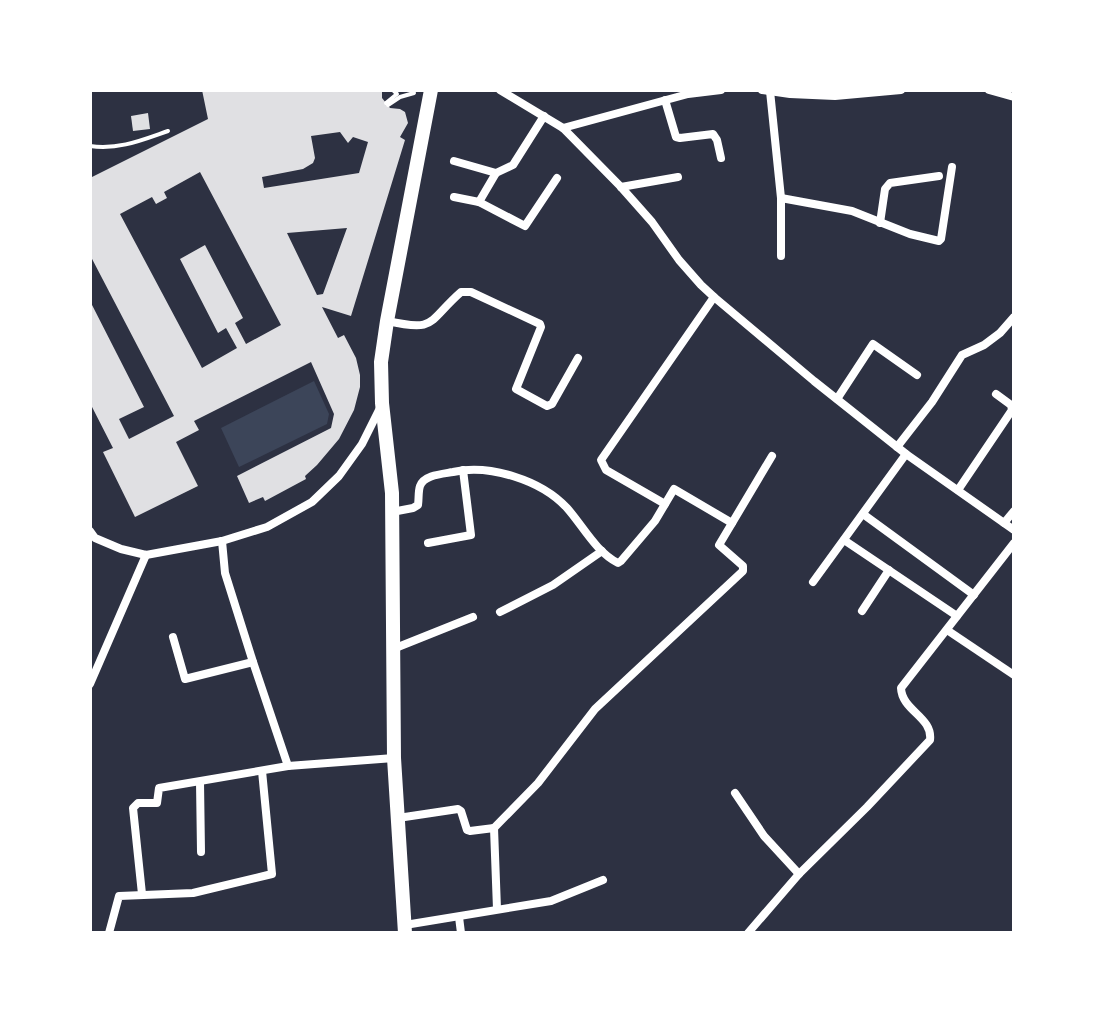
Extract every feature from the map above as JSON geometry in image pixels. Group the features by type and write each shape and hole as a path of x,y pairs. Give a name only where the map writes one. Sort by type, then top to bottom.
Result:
{"street":[{"path":"431,90 381,362 392,512 394,758 405,929 551,901 603,880"},
{"path":"500,90 563,128 621,187 652,222 679,260 714,297 906,454 1014,530"},
{"path":"563,128 688,94 721,90"},
{"path":"762,90 835,96 901,90"},
{"path":"989,90 1014,97"},
{"path":"770,91 781,198 781,256"},
{"path":"665,100 676,137 713,134 721,158"},
{"path":"479,202 496,173 513,165 544,116"},
{"path":"454,161 496,173"},
{"path":"781,198 852,211 910,234 940,241 952,167"},
{"path":"880,223 885,189 890,183 939,176"},
{"path":"621,187 678,177"},
{"path":"454,197 479,202 525,226 557,178"},
{"path":"387,321 411,327 423,326 461,292 471,292 540,324 516,389 547,406 552,404 578,358"},
{"path":"665,504 606,470 601,460 714,297"},
{"path":"897,447 932,402 962,355 984,345 1014,317"},
{"path":"837,399 873,344 917,375"},
{"path":"958,490 1012,410 1011,405 996,394"},
{"path":"90,531 95,538 146,555 222,541 267,527 312,502 339,476 362,444 382,403"},
{"path":"813,582 906,454"},
{"path":"398,818 458,809 469,831 494,828 538,783 595,709 743,571 743,566 719,545 772,456"},
{"path":"392,512 418,505 420,485 425,479 463,470 508,474 541,487 569,510 602,551 618,563 655,521 674,489 732,523"},
{"path":"428,543 471,535 463,470"},
{"path":"1004,523 1014,511"},
{"path":"863,514 974,595"},
{"path":"844,540 957,616"},
{"path":"222,541 225,573 288,766"},
{"path":"748,933 799,874 930,740 929,727 903,699 901,688 1014,543"},
{"path":"500,612 553,585 602,551"},
{"path":"90,684 146,555"},
{"path":"862,611 889,570"},
{"path":"393,649 473,617"},
{"path":"947,630 1014,675"},
{"path":"173,637 185,679 253,662"},
{"path":"142,894 134,806 138,803 157,803 159,788 288,766 394,758"},
{"path":"109,933 119,896 193,893 272,874 262,771"},
{"path":"200,782 201,852"},
{"path":"735,793 764,836 799,874"},
{"path":"494,828 497,909"},
{"path":"459,917 461,933"}],"path":[{"path":"393,90 397,94 387,104 400,97"},
{"path":"403,90 409,94"},
{"path":"90,146 129,145 168,131"}],"shaded area":[{"path":"314,381 329,414 327,424 239,467 221,428"}],"building":[{"path":"202,90 382,90 382,98 390,108 405,112 408,123 400,137 405,140 351,316 322,307 338,338 344,335 356,358 360,375 354,410 339,439 305,476 306,479 265,501 263,497 249,503 237,476 331,428 334,414 311,362 194,421 199,430 176,442 198,486 135,517 103,452 113,448 90,403 90,301 144,407 119,419 129,439 174,416 90,255 90,178 208,119","holes":["340,132 348,143 353,137 368,142 359,173 264,188 262,177 303,169 313,163 311,136","200,172 281,325 246,344 235,323 243,318 205,245 180,259 218,333 226,328 237,348 202,368 120,214 152,197 156,204 167,198 164,192","347,228 323,294 317,295 287,233"]},
{"path":"148,113 150,129 133,131 131,116"}]}
